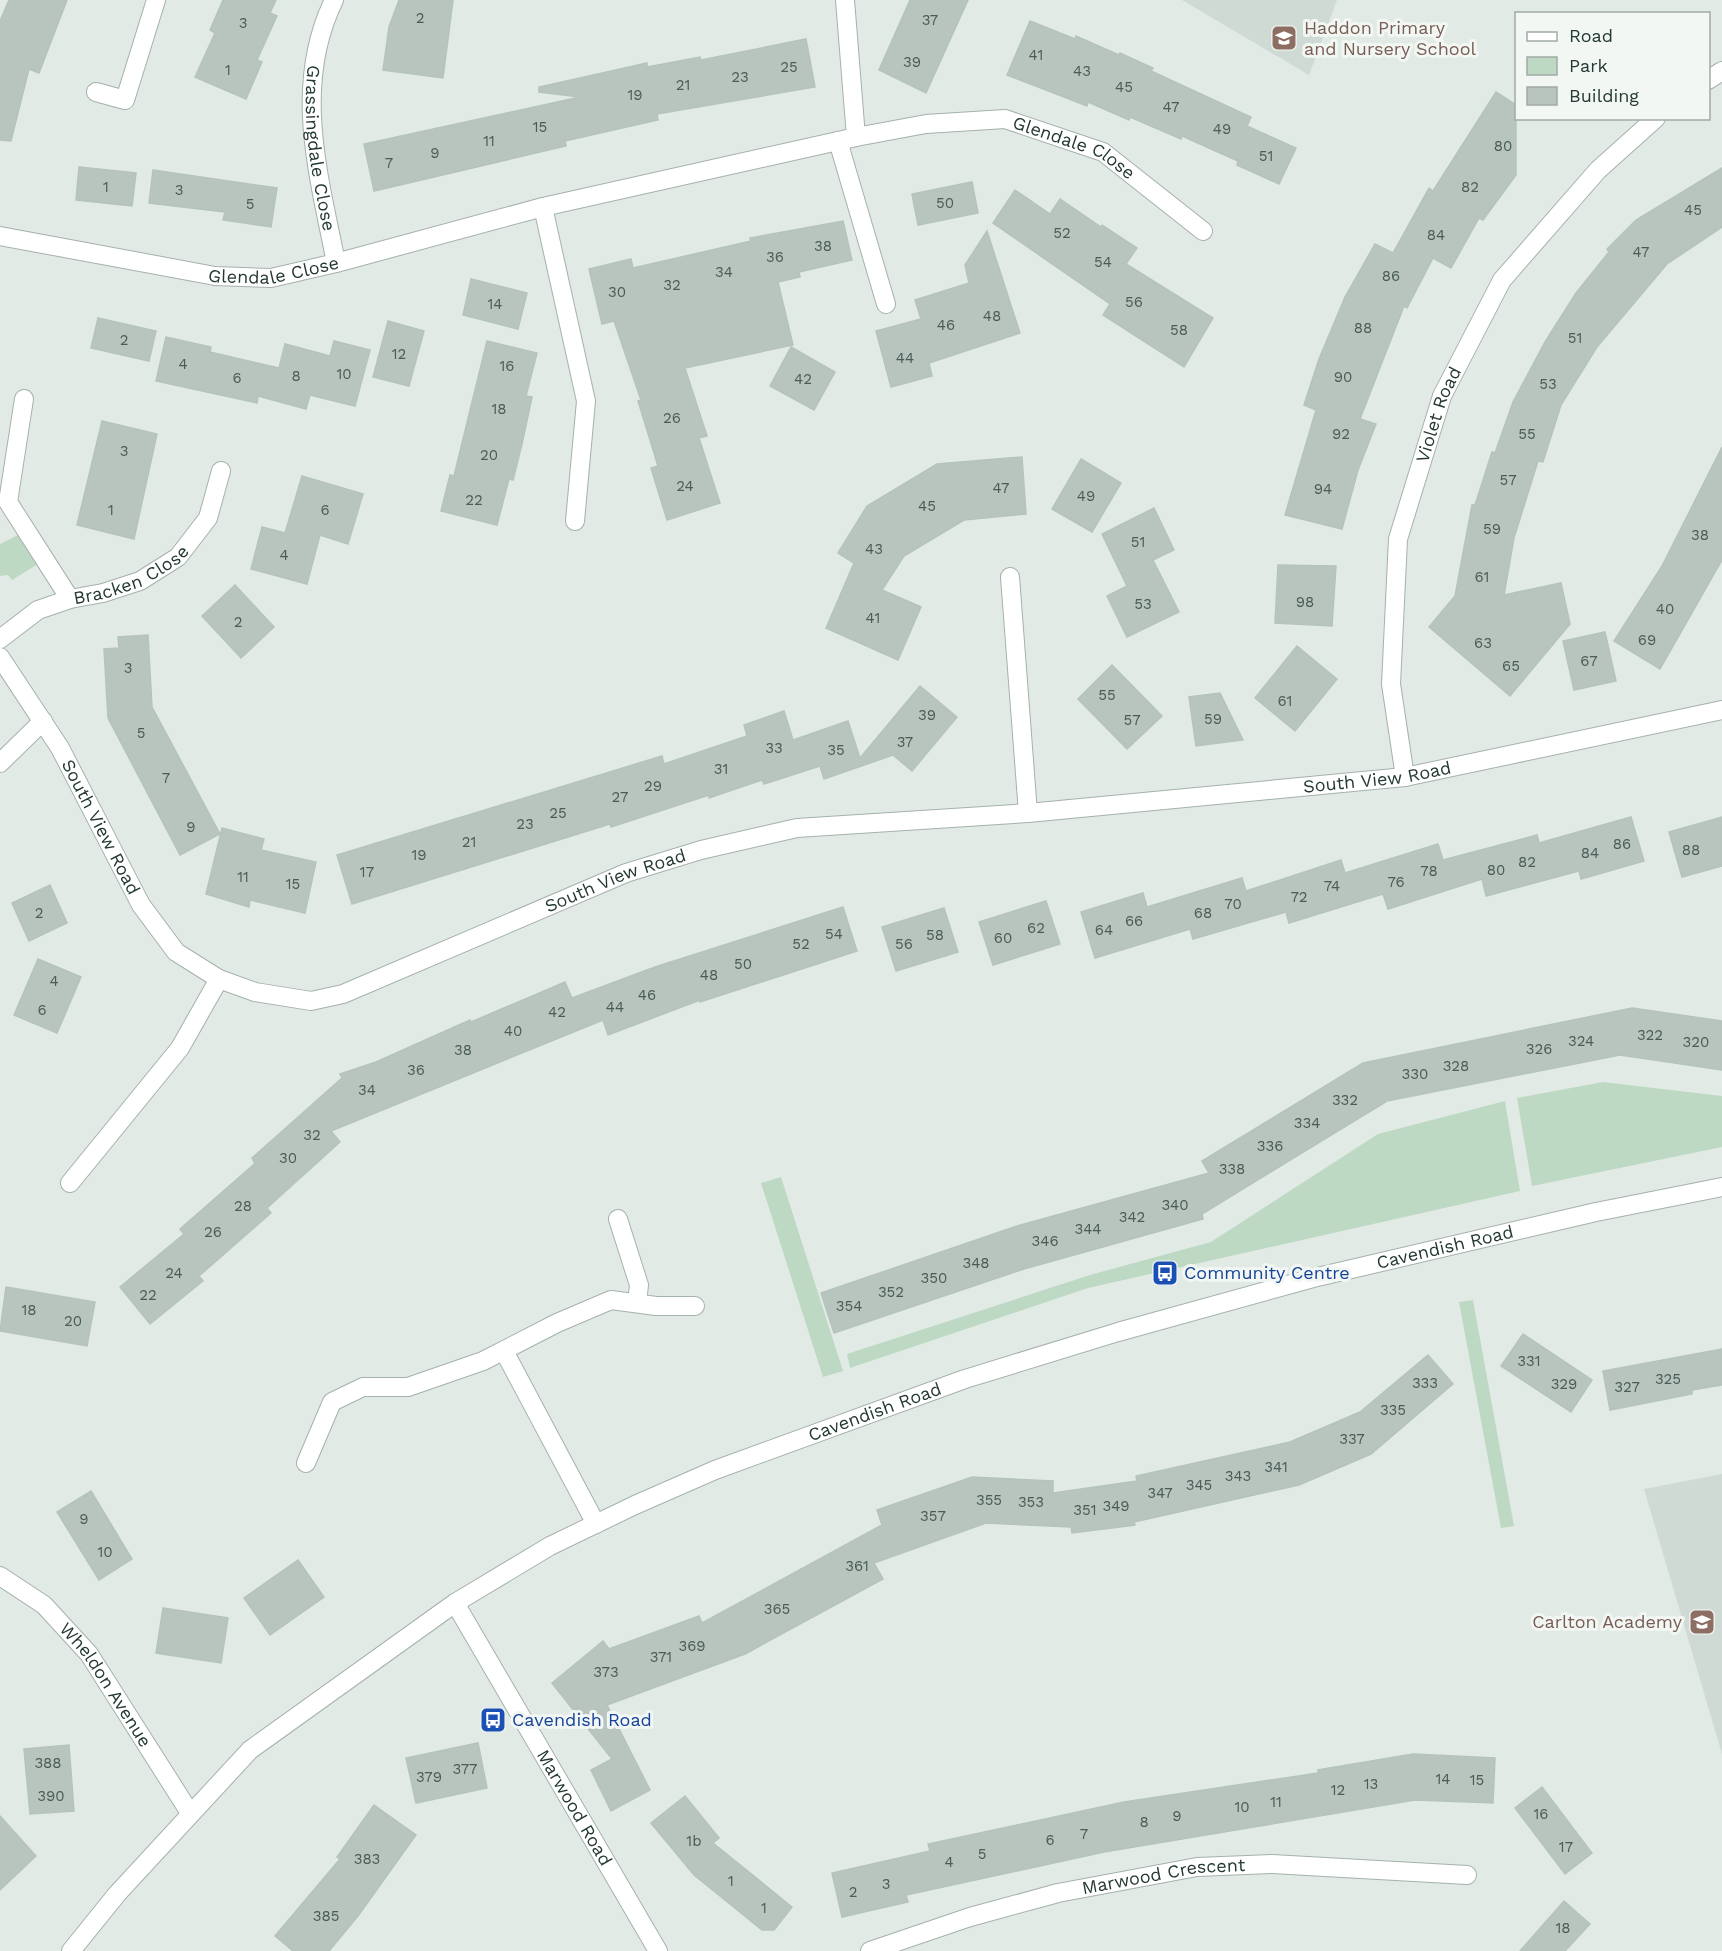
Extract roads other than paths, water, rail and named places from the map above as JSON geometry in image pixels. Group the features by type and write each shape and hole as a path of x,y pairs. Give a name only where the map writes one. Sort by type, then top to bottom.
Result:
{"street":[{"path":"96,92 125,100 156,0"},
{"name":"Grassingdale Close","path":"334,0 327,14 316,58 309,104 315,159 336,263"},
{"path":"845,0 856,137"},
{"name":"Glendale Close","path":"0,236 215,276 271,278 336,263 543,207 856,137 926,124 1005,119 1103,152 1203,231"},
{"name":"Violet Road","path":"1405,777 1391,684 1398,539 1442,396 1502,280 1598,170 1654,120"},
{"path":"838,141 886,304"},
{"path":"543,207 586,401 575,521"},
{"path":"24,399 8,502 70,599"},
{"name":"Bracken Close","path":"0,639 38,610 70,599 103,593 140,581 178,557 208,518 221,471"},
{"path":"1010,577 1028,813"},
{"name":"South View Road","path":"0,657 60,748 141,904 176,952 219,979 255,992 311,1001 343,994 626,873 701,850 797,828 1028,813 1405,777 1722,710"},
{"path":"0,763 43,721"},
{"path":"70,1183 180,1048 219,979"},
{"name":"Cavendish Road","path":"71,1951 117,1894 250,1750 455,1603 550,1546 596,1524 716,1470 965,1379 1118,1332 1313,1278 1596,1212 1722,1187"},
{"path":"618,1220 639,1285 637,1303"},
{"path":"306,1463 332,1402 363,1387 408,1387 483,1361 557,1323 611,1300 695,1306"},
{"path":"504,1351 596,1524"},
{"name":"Wheldon Avenue","path":"0,1576 44,1605 88,1654 190,1813"},
{"name":"Marwood Road","path":"455,1603 658,1951"},
{"name":"Marwood Crescent","path":"870,1951 970,1917 1058,1893 1197,1867 1272,1864 1467,1875"}],"place":[{"name":"Haddon Primary and Nursery School","path":"1284,38"},
{"name":"Community Centre","path":"1165,1273"},
{"name":"Carlton Academy","path":"1702,1622"},
{"name":"Cavendish Road","path":"493,1720"}]}
